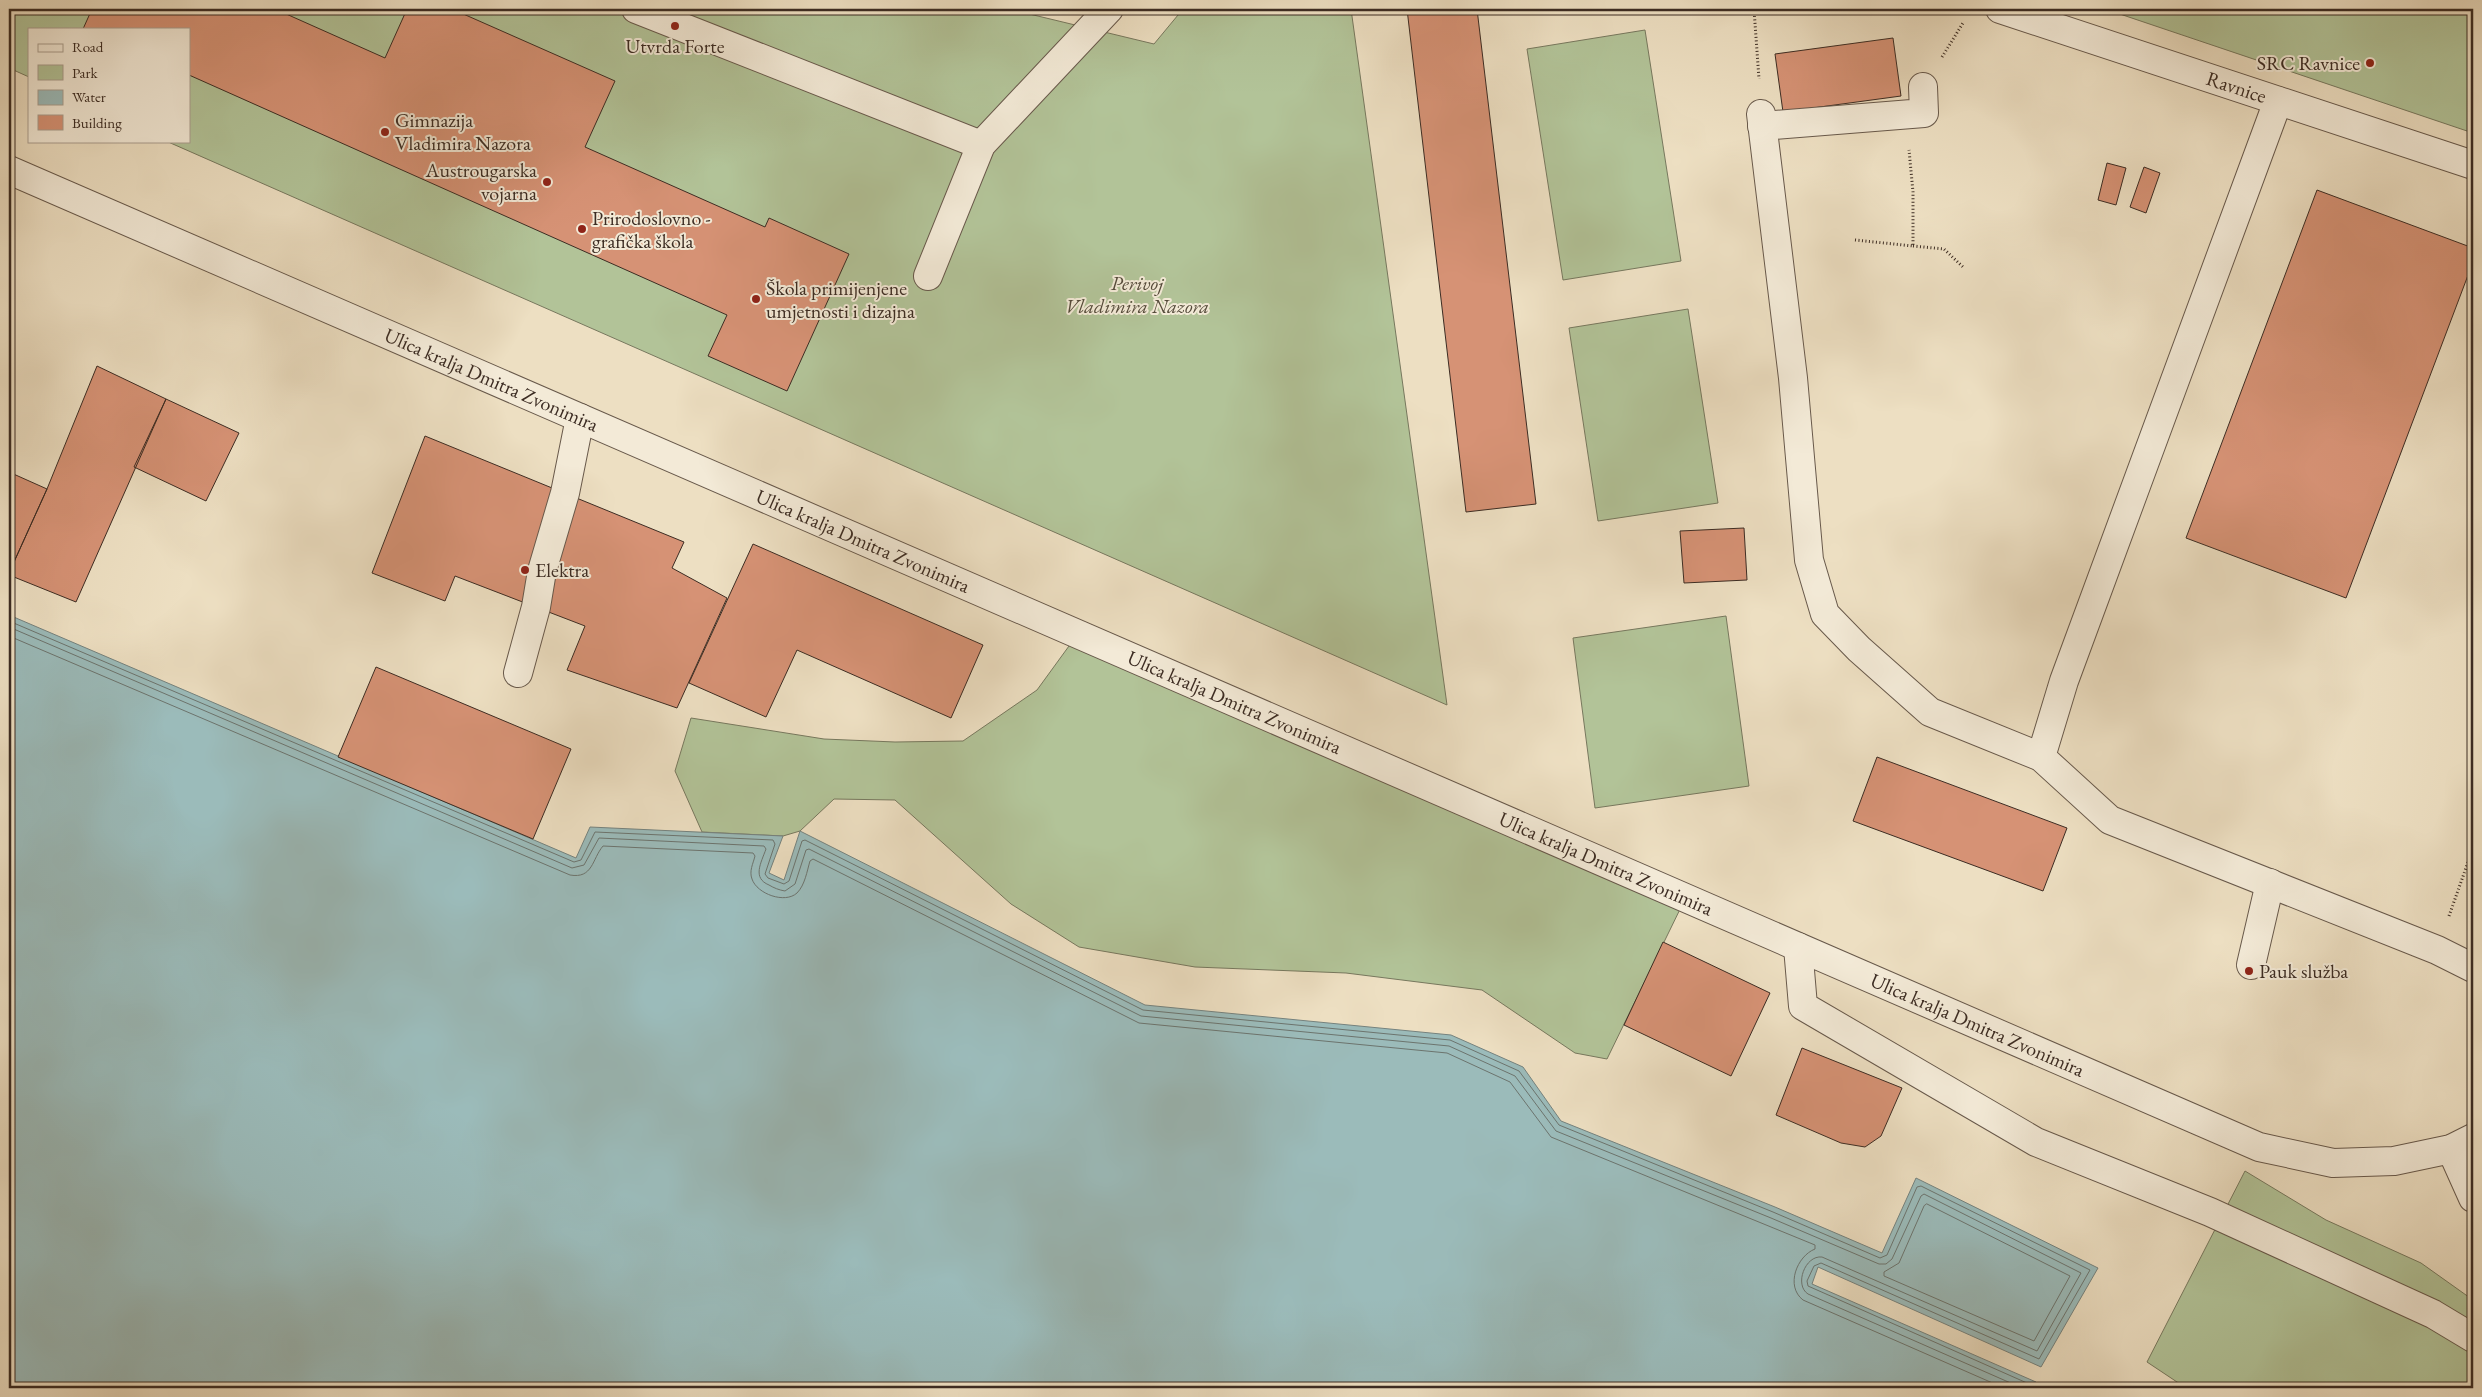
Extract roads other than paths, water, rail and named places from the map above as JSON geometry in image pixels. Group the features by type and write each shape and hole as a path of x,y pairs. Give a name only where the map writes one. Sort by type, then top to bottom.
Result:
{"street":[{"path":"636,9 981,145"},
{"path":"928,276 981,145 1109,9"},
{"name":"Ravnice","path":"2000,9 2473,166"},
{"path":"1923,87 1924,113 1762,120 1792,378 1809,560 1825,614 1859,649 1930,712 2041,757 2110,820 2437,950 2473,968"},
{"path":"2041,757 2064,681 2278,101"},
{"name":"Ulica kralja Dmitra Zvonimira","path":"9,170 2259,1147 2333,1163 2394,1161 2462,1143"},
{"path":"518,673 536,607 542,571 565,493 580,418"},
{"path":"2251,965 2270,883"},
{"path":"1798,947 1803,1006 2036,1142 2210,1212 2433,1314 2473,1338"},
{"path":"2462,1143 2473,1198"}],"water":[{"path":"9,615 576,858 590,827 783,836 769,873 784,880 800,831 1145,1005 1451,1035 1523,1067 1561,1121 1775,1207 1882,1253 1916,1178 2098,1268 2041,1367 1818,1267 1812,1284 2036,1382 2033,1388 9,1388"}],"place":[{"name":"Utvrda Forte","path":"675,26"},
{"name":"SRC Ravnice","path":"2370,63"},
{"name":"Gimnazija Vladimira Nazora","path":"385,132"},
{"name":"Austrougarska vojarna","path":"547,182"},
{"name":"Prirodoslovno - grafička škola","path":"582,229"},
{"name":"Škola primijenjene umjetnosti i dizajna","path":"756,299"},
{"name":"Elektra","path":"525,570"},
{"name":"Pauk služba","path":"2249,971"}],"park label":[{"name":"Perivoj Vladimira Nazora","path":"1137,294"}]}
